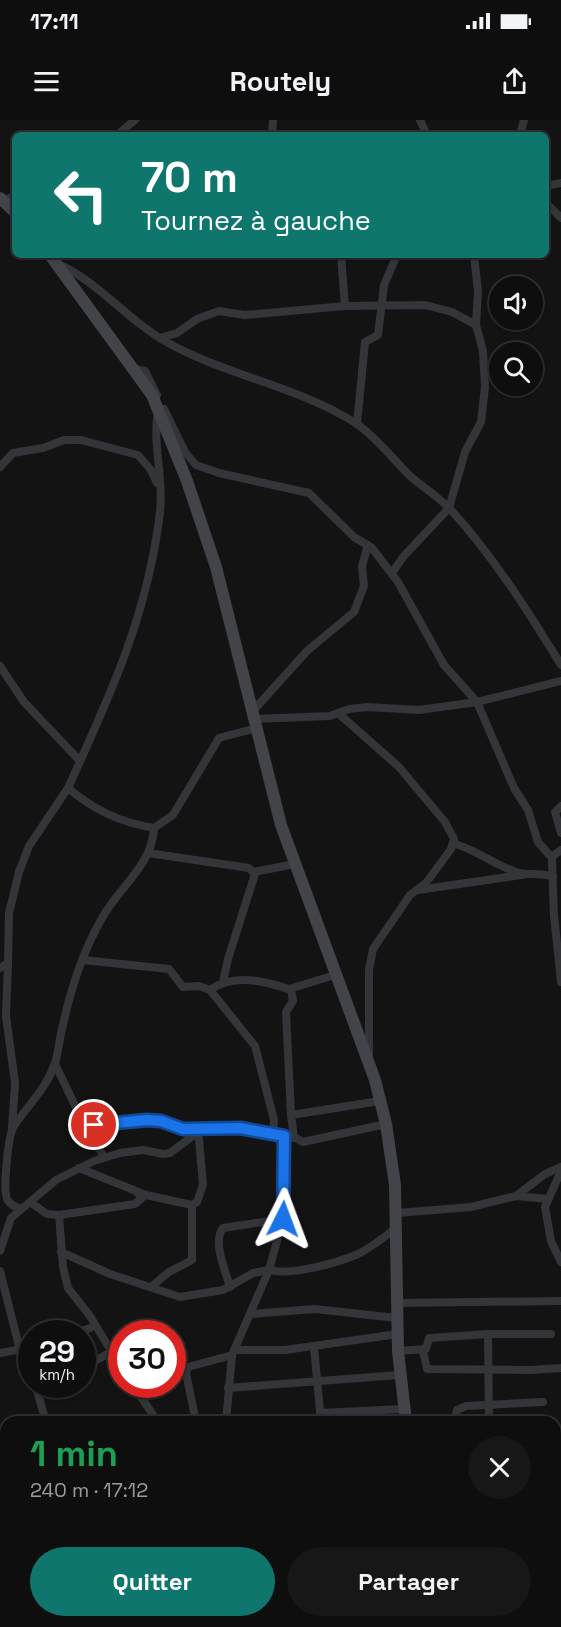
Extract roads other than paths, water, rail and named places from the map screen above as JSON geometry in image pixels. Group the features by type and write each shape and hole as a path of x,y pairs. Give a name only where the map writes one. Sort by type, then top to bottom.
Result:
{"street":[{"path":"121,132 135,120"},
{"path":"549,206 561,218"},
{"path":"341,258 345,306"},
{"path":"357,424 365,342 378,335 384,285 396,258"},
{"path":"392,573 403,557 449,508 462,463 481,422 484,405 484,366 476,325 478,291 474,258"},
{"path":"53,259 99,287 138,326 159,338 203,360 311,400 357,424 411,476 449,508 513,588 561,665"},
{"path":"53,259 152,395 187,481 216,567 281,825 369,1064 386,1124 398,1220 398,1352 405,1416"},
{"path":"159,338 177,333 197,319 219,312 245,315 345,306 425,305 452,312 476,325"},
{"path":"134,368 143,369 148,376 184,452 196,465 219,473 309,493 354,537 368,545 392,573 444,665 477,702 514,788 528,810 538,842 552,858 557,896 561,982"},
{"path":"21,1209 13,1206 7,1199 5,1187 15,1083 6,1016 9,913 19,872 29,846 68,788 116,682 143,606 160,511 154,440 158,411"},
{"path":"0,467 13,453 43,448 64,440 81,440 138,455 151,470 160,491"},
{"path":"12,1128 44,1088 55,1064 70,996 83,960 103,916 148,853 154,828 173,815 219,738 254,719 307,651 354,612 364,586 363,563 368,545"},
{"path":"0,666 24,702 80,761"},
{"path":"254,719 308,718 383,706 420,710 477,702 561,681"},
{"path":"338,713 399,767 445,822 455,844 485,855 516,872 528,874"},
{"path":"68,788 102,813 132,824 154,828"},
{"path":"561,806 556,810 555,817 561,832"},
{"path":"369,1064 371,958 374,950 414,891 426,883 455,844"},
{"path":"552,858 561,850"},
{"path":"148,853 249,868 253,872 255,878 228,958 223,982"},
{"path":"253,872 295,864"},
{"path":"414,891 528,874 544,874 553,877"},
{"path":"83,960 169,969 183,987 199,986 210,990 255,1046 274,1120 273,1133"},
{"path":"0,968 8,963"},
{"path":"210,990 223,982 246,979 289,989 335,975"},
{"path":"289,989 293,1001 286,1012 294,1138"},
{"path":"55,1064 81,1118 104,1157"},
{"path":"291,1115 380,1101"},
{"path":"81,1118 94,1125 147,1120 161,1121 183,1129 240,1128 273,1133 303,1142 386,1124"},
{"path":"0,1251 11,1218 45,1187 104,1157 131,1150 166,1154 198,1130"},
{"path":"79,1168 137,1191 192,1205 197,1202 204,1185 198,1130"},
{"path":"226,1416 233,1353 269,1270 283,1219 284,1136"},
{"path":"516,1196 545,1174 561,1169"},
{"path":"561,1169 553,1194 545,1207 551,1241 561,1262"},
{"path":"30,1202 46,1214 59,1215 135,1204 142,1198 137,1191"},
{"path":"62,1252 110,1274 180,1297 230,1287 253,1273 269,1270 283,1273 357,1254 382,1240 398,1220 471,1207 516,1196 548,1199"},
{"path":"151,1287 169,1272 192,1260 192,1205"},
{"path":"59,1215 68,1288 92,1320"},
{"path":"230,1287 219,1233 224,1228 283,1219"},
{"path":"0,1271 18,1322"},
{"path":"397,1303 561,1301"},
{"path":"250,1314 315,1309 397,1317"},
{"path":"96,1326 108,1347"},
{"path":"195,1416 186,1373 188,1367 233,1353 314,1347 398,1334"},
{"path":"398,1352 423,1351 426,1349 429,1338 488,1334 551,1334"},
{"path":"488,1334 489,1416"},
{"path":"314,1347 320,1416"},
{"path":"0,1353 18,1350"},
{"path":"423,1351 427,1369 561,1368"},
{"path":"228,1388 399,1375"},
{"path":"41,1398 45,1416"},
{"path":"142,1398 154,1416"},
{"path":"456,1416 457,1410 488,1404 543,1402"}]}
